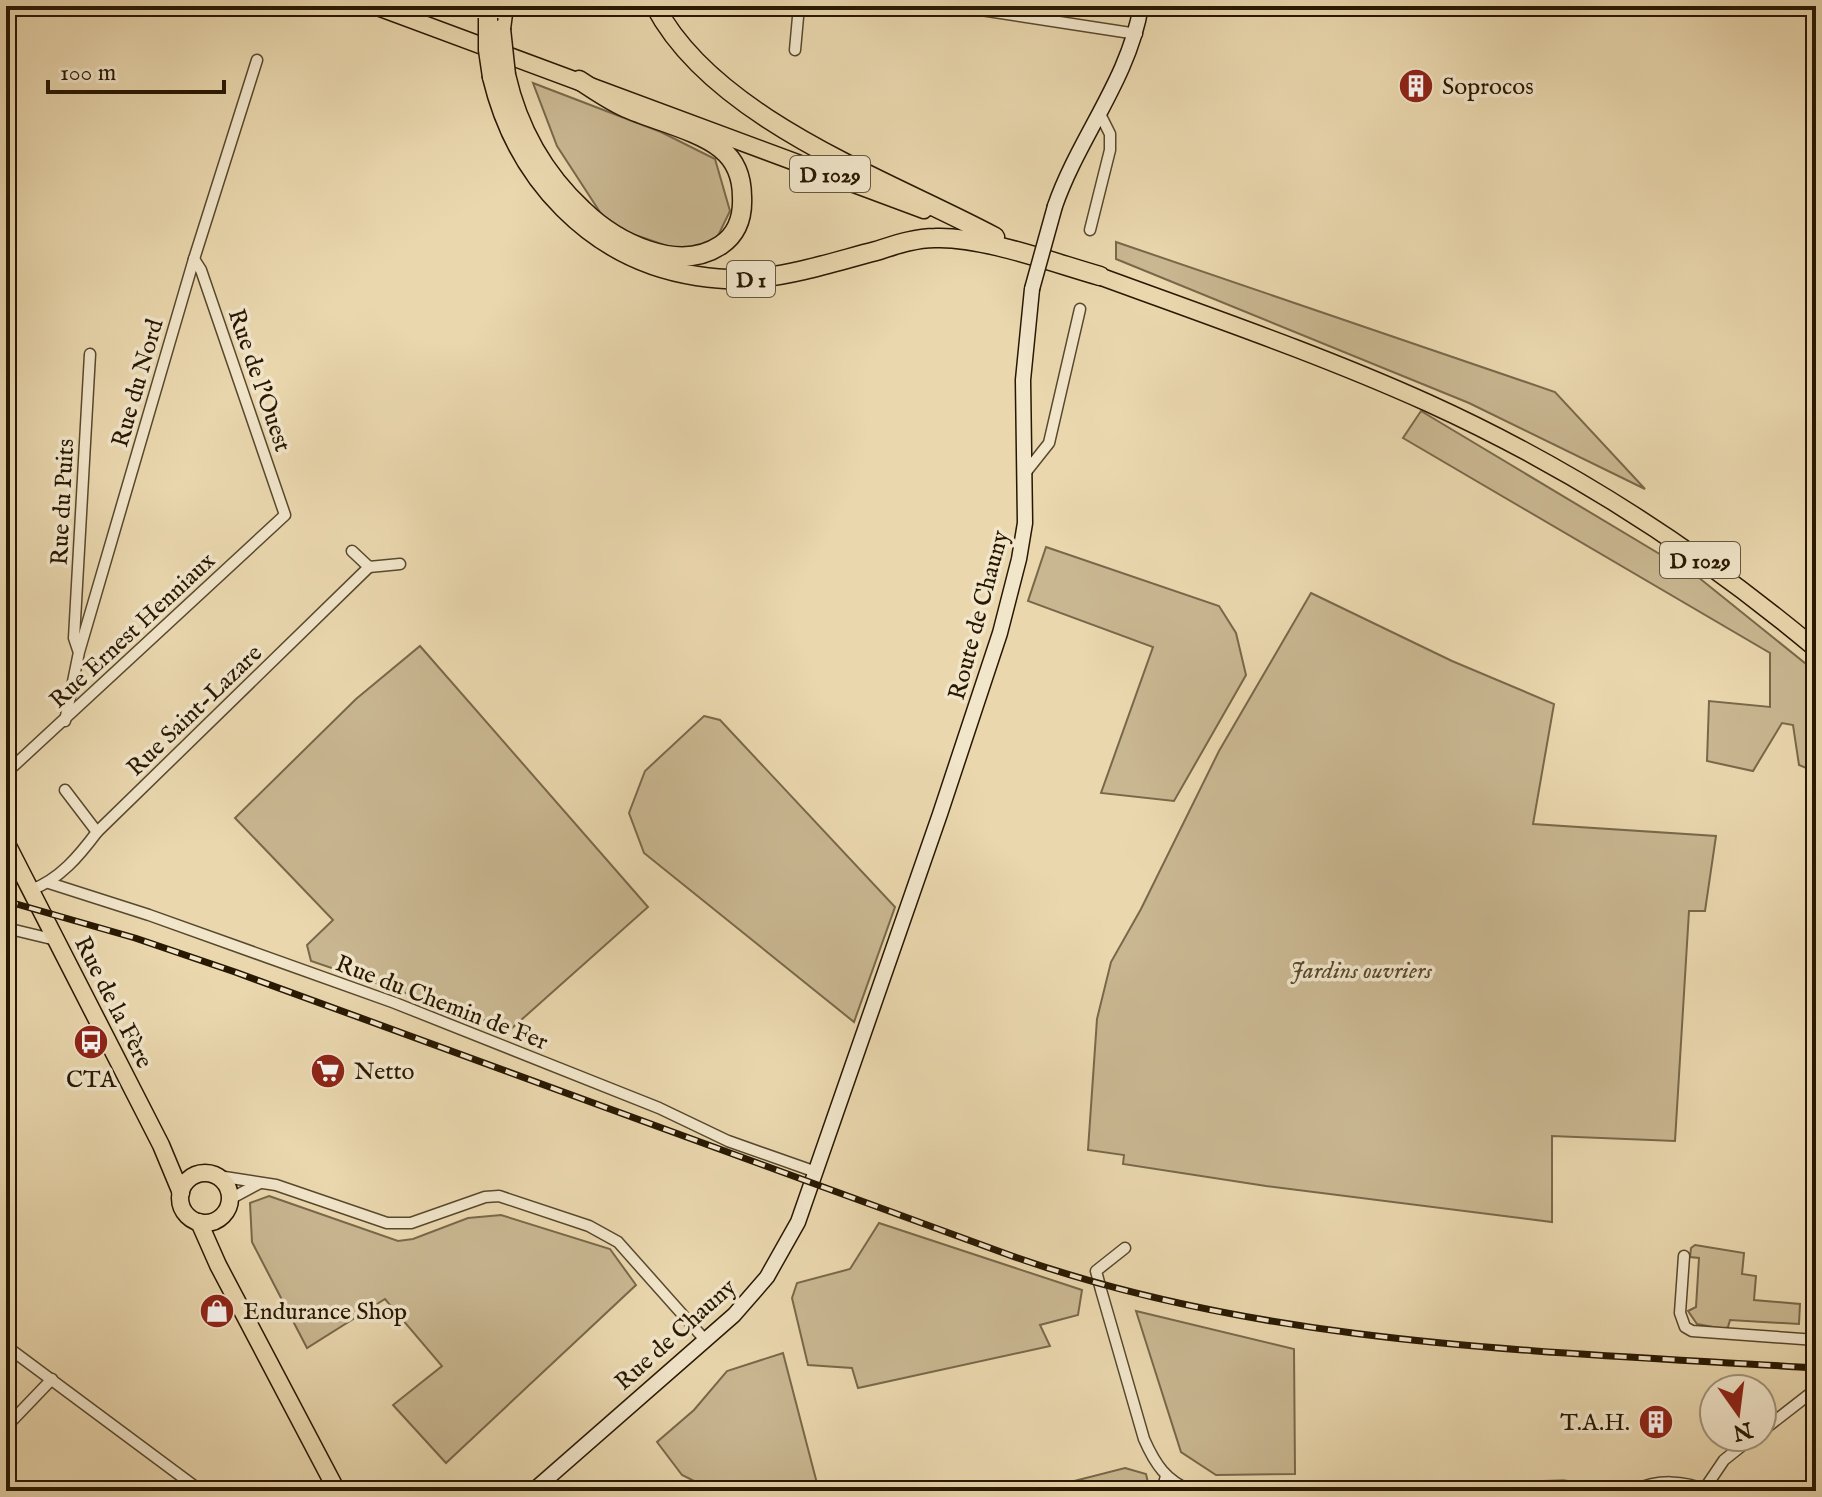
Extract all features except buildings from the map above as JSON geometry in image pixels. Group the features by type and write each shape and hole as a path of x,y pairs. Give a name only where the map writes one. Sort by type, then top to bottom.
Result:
{"highway":[{"name":"D 1","path":"504,6 493,18 505,122 529,168 560,206 587,231 610,245 660,267 703,277 756,279 935,238 981,243 1100,276"},
{"path":"655,6 668,29 697,64 746,103 843,161 995,237"},
{"name":"D 1","path":"499,76 534,151 558,184 595,220 641,247 677,256 704,254 728,240 738,225 742,195 739,174 723,150 624,108 579,80"}],"main road":[{"name":"D 1029","path":"375,6 1100,276 1429,403 1627,511 1771,613 1816,649"},
{"path":"1771,613 1816,639"},
{"name":"Rue de la Fère","path":"6,842 161,1145 181,1193"},
{"name":"Rue de la Fère","path":"161,1145 181,1166 195,1175"},
{"path":"199,1222 220,1218 226,1211 230,1199 226,1184 218,1176 206,1173 195,1175 186,1183 181,1193 183,1208 199,1222 218,1265 232,1286 337,1491"},
{"path":"220,1218 219,1250 232,1286"}],"street":[{"path":"795,50 799,6"},
{"path":"955,6 1137,34"},
{"name":"Route de Chauny","path":"814,1178 1000,633 1025,523 1023,380 1032,289 1064,180 1125,65 1137,34 1141,6"},
{"name":"Rue du Nord","path":"65,721 79,652 194,259 257,60"},
{"path":"1090,230 1110,150 1110,134 1099,112"},
{"name":"Rue de l'Ouest","path":"194,259 201,270 285,515"},
{"path":"1026,472 1049,443 1080,309"},
{"name":"Rue du Puits","path":"79,652 74,638 90,354"},
{"name":"Rue Ernest Henniaux","path":"6,773 285,515"},
{"path":"352,551 369,567 400,564"},
{"name":"Rue Saint-Lazare","path":"49,883 80,855 97,832 369,567"},
{"path":"65,790 97,832"},
{"path":"28,885 49,883"},
{"name":"Rue du Chemin de Fer","path":"49,883 149,915 395,1003 659,1108 814,1178"},
{"path":"6,928 56,940"},
{"path":"218,1176 276,1185 399,1225 485,1197 499,1196 531,1205 589,1226 618,1242 706,1341"},
{"name":"Rue de Chauny","path":"533,1491 734,1315 772,1269 798,1222 814,1178"},
{"path":"230,1199 260,1183"},
{"path":"1125,1248 1096,1271 1144,1439 1154,1462 1166,1476 1192,1491"},
{"path":"1684,1256 1680,1313 1685,1327 1692,1331 1816,1340"},
{"path":"6,1346 188,1488 201,1491"},
{"path":"6,1427 52,1379"},
{"path":"1778,1419 1816,1389"},
{"path":"1633,1491 1648,1483 1672,1481 1705,1490 1724,1460 1733,1453"},
{"path":"1162,1491 1166,1476"},
{"path":"1348,1491 1563,1486 1604,1491"}],"green space":[{"path":"533,83 661,132 715,159 730,211 714,244 679,250 609,226 557,146"},
{"path":"1116,242 1555,392 1645,489 1469,403 1116,259"},
{"path":"1421,411 1698,577 1816,672 1816,772 1799,765 1793,725 1782,723 1753,771 1707,761 1709,701 1770,707 1770,653 1403,438"},
{"path":"1046,547 1219,606 1236,633 1246,675 1174,801 1101,793 1153,647 1028,601"},
{"name":"Jardins ouvriers","path":"1311,593 1452,661 1554,704 1533,824 1716,836 1705,911 1689,911 1675,1141 1552,1136 1552,1222 1266,1186 1123,1164 1124,1155 1088,1150 1097,1019 1111,962 1141,909 1219,751"},
{"path":"420,646 648,907 511,1029 311,961 307,945 333,920 235,818 356,699"},
{"path":"704,716 720,720 895,907 854,1022 644,853 629,813 645,771"},
{"path":"269,1196 398,1241 413,1239 468,1218 501,1215 610,1249 636,1285 446,1463 393,1405 442,1366 385,1299 307,1348 252,1242 250,1203"},
{"path":"879,1223 1082,1290 1078,1315 1040,1325 1050,1346 858,1388 852,1368 808,1365 792,1298 797,1283 850,1269"},
{"path":"1695,1245 1744,1253 1742,1274 1756,1276 1754,1300 1800,1304 1799,1324 1730,1320 1724,1329 1697,1324 1688,1311 1696,1307 1699,1258 1690,1257 1691,1248"},
{"path":"1136,1311 1294,1349 1295,1474 1216,1475 1181,1452"},
{"path":"783,1353 819,1491 714,1491 682,1475 657,1442 694,1410 727,1371"},
{"path":"1125,1468 1146,1474 1150,1491 1035,1491"}],"railway":[{"path":"6,901 135,938 235,972 1012,1256 1110,1286 1208,1310 1410,1340 1816,1368"}],"place":[{"name":"Soprocos","path":"1416,86"},
{"name":"CTA","path":"91,1042"},
{"name":"Netto","path":"328,1071"},
{"name":"Endurance Shop","path":"217,1311"},
{"name":"T.A.H.","path":"1656,1422"}]}
